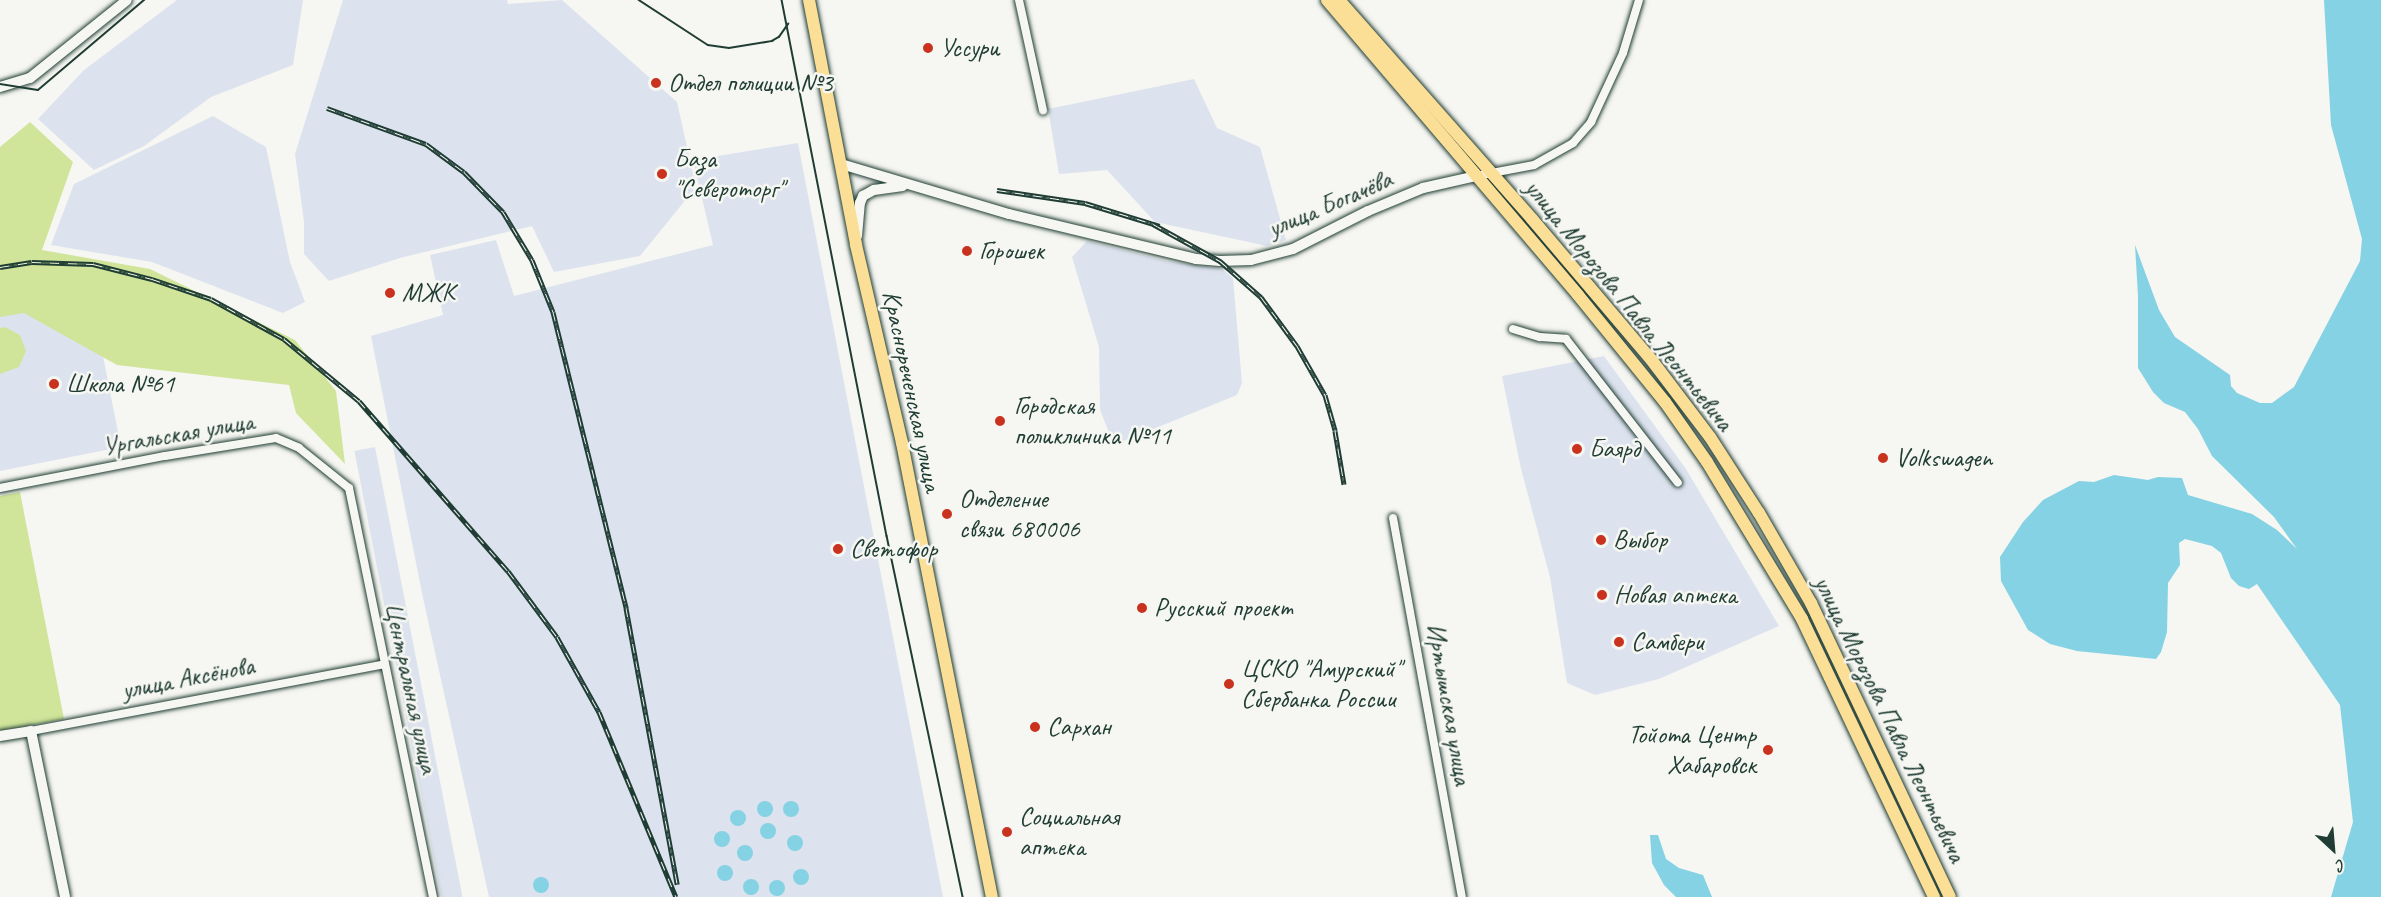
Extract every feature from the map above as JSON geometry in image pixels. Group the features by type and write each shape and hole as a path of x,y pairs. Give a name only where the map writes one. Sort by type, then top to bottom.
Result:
{"main road":[{"name":"Краснореченская улица","path":"809,0 856,245 902,444 992,897"},
{"name":"улица Морозова Павла Леонтьевича","path":"1327,0 1659,394 1728,494 1802,619 1934,897"},
{"name":"улица Морозова Павла Леонтьевича","path":"1339,0 1492,173 1650,358 1737,477 1811,603 1950,897"}],"street":[{"path":"0,87 30,78 128,0"},
{"path":"1019,0 1043,110"},
{"name":"улица Богачёва","path":"841,164 1010,214 1196,258 1247,261 1293,249 1368,211 1424,188 1542,162 1573,143 1591,122 1623,53 1639,0"},
{"path":"0,78 30,78"},
{"path":"856,245 860,203 863,196 872,190 907,185"},
{"path":"1513,329 1540,337 1566,339 1678,483"},
{"name":"Ургальская улица","path":"0,488 165,456 276,438 299,448 350,488"},
{"name":"Центральная улица","path":"350,488 433,897"},
{"name":"Иртышская улица","path":"1393,518 1462,897"},
{"name":"улица Аксёнова","path":"0,736 384,664"},
{"path":"31,731 65,897"}],"shaded area":[{"path":"177,0 303,0 293,65 211,97 144,146 94,170 38,119 84,70"},
{"path":"343,0 507,0 508,4 562,0 677,102 696,187 640,256 554,272 532,226 400,258 329,281 304,254 304,222 295,154"},
{"path":"1194,79 1217,128 1260,147 1286,240 1267,246 1155,222 1107,170 1059,174 1048,109"},
{"path":"213,116 266,147 290,262 305,302 283,313 152,262 51,245 74,184"},
{"path":"798,143 943,897 489,897 423,598 371,336 443,315 430,255 496,240 514,296 713,245 693,160"},
{"path":"1087,241 1167,261 1222,269 1233,278 1242,383 1237,395 1114,445 1100,410 1099,347 1072,257"},
{"name":"Школа №61","path":"0,299 96,321 121,447 0,471"},
{"path":"1604,356 1686,469 1779,626 1659,679 1595,695 1567,683 1550,577 1521,469 1502,376"},
{"path":"375,447 462,897 441,897 354,451"}],"green space":[{"path":"30,122 73,162 42,250 150,269 295,340 336,391 345,464 296,413 289,385 117,365 24,313 0,317 0,147"},
{"path":"5,327 20,335 26,351 19,367 0,374 0,328"},
{"path":"20,492 64,719 0,731 0,496"}],"water":[{"path":"2324,0 2381,0 2381,897 2331,897 2353,822 2340,705 2257,584 2249,589 2239,586 2231,578 2221,553 2212,546 2185,539 2179,543 2180,565 2168,583 2167,632 2161,652 2156,659 2077,651 2050,644 2028,630 2001,581 2000,557 2023,522 2043,500 2079,481 2094,482 2114,475 2148,480 2158,477 2182,478 2188,495 2252,514 2277,530 2297,549 2274,517 2212,456 2198,429 2185,412 2164,403 2153,392 2138,368 2135,245 2159,310 2175,337 2230,375 2231,386 2237,393 2260,403 2272,403 2294,387 2360,261 2362,239 2331,125"},
{"path":"762,801 768,801 773,809 771,815 762,817 757,812 757,806"},
{"path":"788,801 794,801 799,809 797,815 788,817 783,812 783,806"},
{"path":"735,810 741,810 746,818 744,824 735,826 730,821 730,815"},
{"path":"765,823 771,823 776,831 774,837 765,839 760,834 760,828"},
{"path":"719,831 725,831 730,839 728,845 719,847 714,842 714,836"},
{"path":"792,835 798,835 803,843 801,849 792,851 787,846 787,840"},
{"path":"1650,835 1658,835 1666,859 1679,868 1703,875 1712,897 1676,897 1664,885 1652,863"},
{"path":"742,845 748,845 753,853 751,859 742,861 737,856 737,850"},
{"path":"722,865 728,865 733,873 731,879 722,881 717,876 717,870"},
{"path":"798,869 804,869 809,877 807,883 798,885 793,880 793,874"},
{"path":"538,877 544,877 549,885 547,891 538,893 533,888 533,882"},
{"path":"748,879 754,879 759,887 757,893 748,895 743,890 743,884"},
{"path":"774,880 780,880 785,888 783,894 774,896 769,891 769,885"}],"tram line":[{"path":"0,84 38,90 144,0"},
{"path":"639,0 708,45 729,48 772,41 779,37 788,24"},
{"path":"782,0 887,536 963,897"}],"railway":[{"path":"327,108 426,144 464,172 503,212 532,260 553,312 626,608 677,884"},
{"path":"997,190 1085,203 1160,226"},
{"path":"1153,224 1220,261 1261,297 1297,346 1325,395 1335,431 1344,484"},
{"path":"0,267 32,262 93,264 152,279 211,299 284,339 359,401 508,571 557,637 599,712 676,897"}],"place":[{"name":"Уссури","path":"928,48"},
{"name":"Отдел полиции №3","path":"656,83"},
{"name":"База \"Североторг\"","path":"662,174"},
{"name":"Горошек","path":"967,251"},
{"name":"МЖК","path":"390,293"},
{"name":"Школа №61","path":"54,384"},
{"name":"Городская поликлиника №11","path":"1000,421"},
{"name":"Баярд","path":"1577,449"},
{"name":"Volkswagen","path":"1883,458"},
{"name":"Отделение связи 680006","path":"947,514"},
{"name":"Выбор","path":"1601,540"},
{"name":"Светофор","path":"838,549"},
{"name":"Новая аптека","path":"1602,595"},
{"name":"Русский проект","path":"1142,608"},
{"name":"Самбери","path":"1619,642"},
{"name":"ЦСКО \"Амурский\" Сбербанка России","path":"1229,684"},
{"name":"Сархан","path":"1035,727"},
{"name":"Тойота Центр Хабаровск","path":"1768,750"},
{"name":"Социальная аптека","path":"1007,832"}]}
